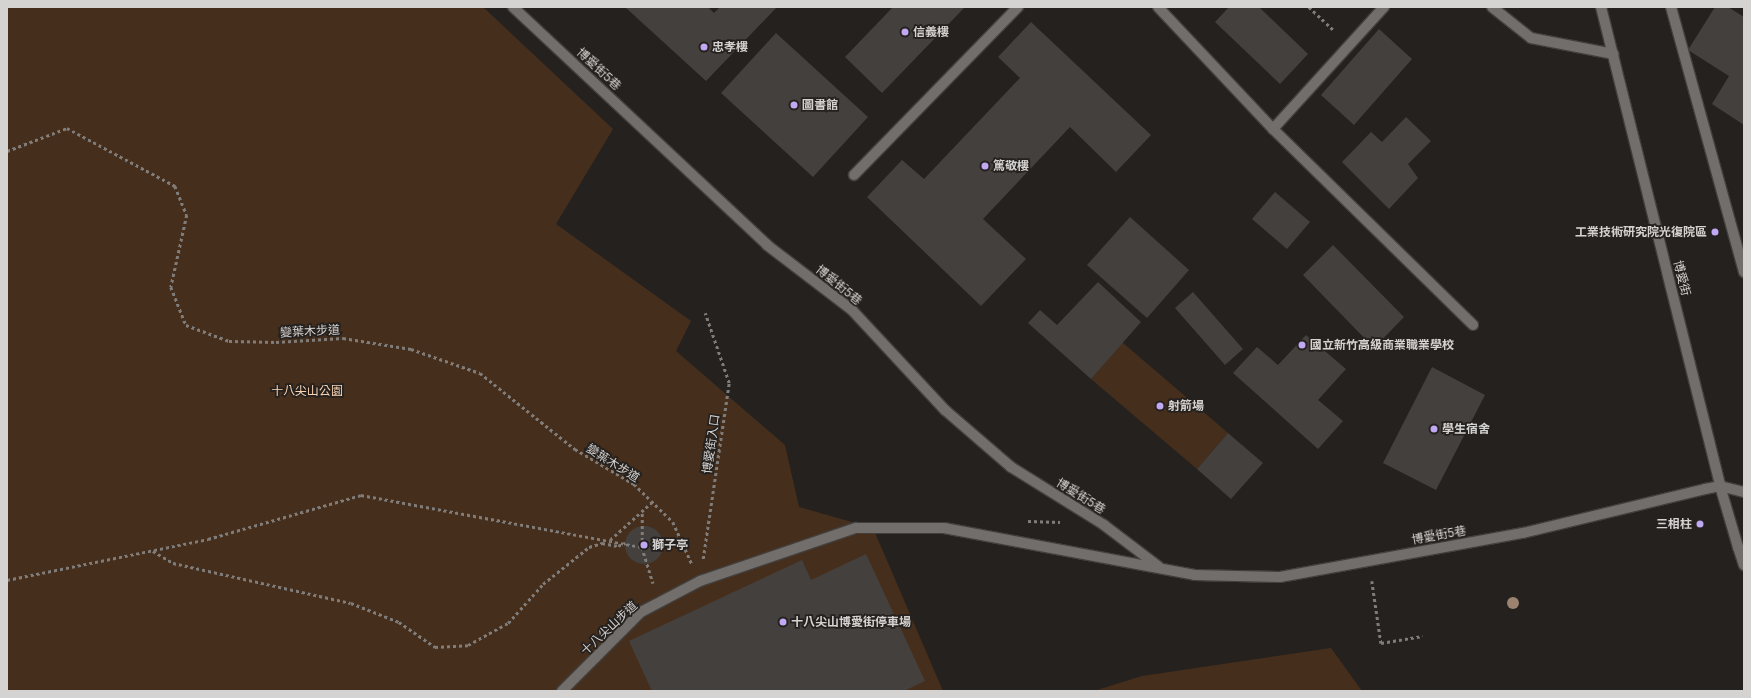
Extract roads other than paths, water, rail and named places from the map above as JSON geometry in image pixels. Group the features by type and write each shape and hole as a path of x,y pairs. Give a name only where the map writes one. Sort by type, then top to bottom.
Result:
{"street":[{"name":"博愛街5巷","path":"513,7 767,245 852,310 945,410 1010,467 1104,525 1160,568"},
{"path":"854,175 1018,7"},
{"path":"1158,7 1273,129 1474,325"},
{"path":"1273,129 1384,7"},
{"path":"1492,7 1531,38 1613,54"},
{"name":"博愛街","path":"1601,7 1720,486 1741,549 1744,565"},
{"path":"1671,7 1744,272"},
{"name":"博愛街5巷","path":"700,581 856,528 944,528 1195,575 1280,578 1524,533 1720,486"},
{"path":"1720,486 1744,492"},
{"name":"十八尖山步道","path":"562,691 642,612 700,581"}],"place":[{"name":"信義樓","path":"905,32"},
{"name":"忠孝樓","path":"704,47"},
{"name":"圖書館","path":"794,105"},
{"name":"篤敬樓","path":"985,166"},
{"name":"工業技術研究院光復院區","path":"1715,232"},
{"name":"國立新竹高級商業職業學校","path":"1302,345"},
{"name":"射箭場","path":"1160,406"},
{"name":"學生宿舍","path":"1434,429"},
{"name":"三相柱","path":"1700,524"},
{"name":"獅子亭","path":"644,545"},
{"name":"十八尖山博愛街停車場","path":"783,622"}],"park label":[{"name":"十八尖山公園","path":"307,391"}]}
